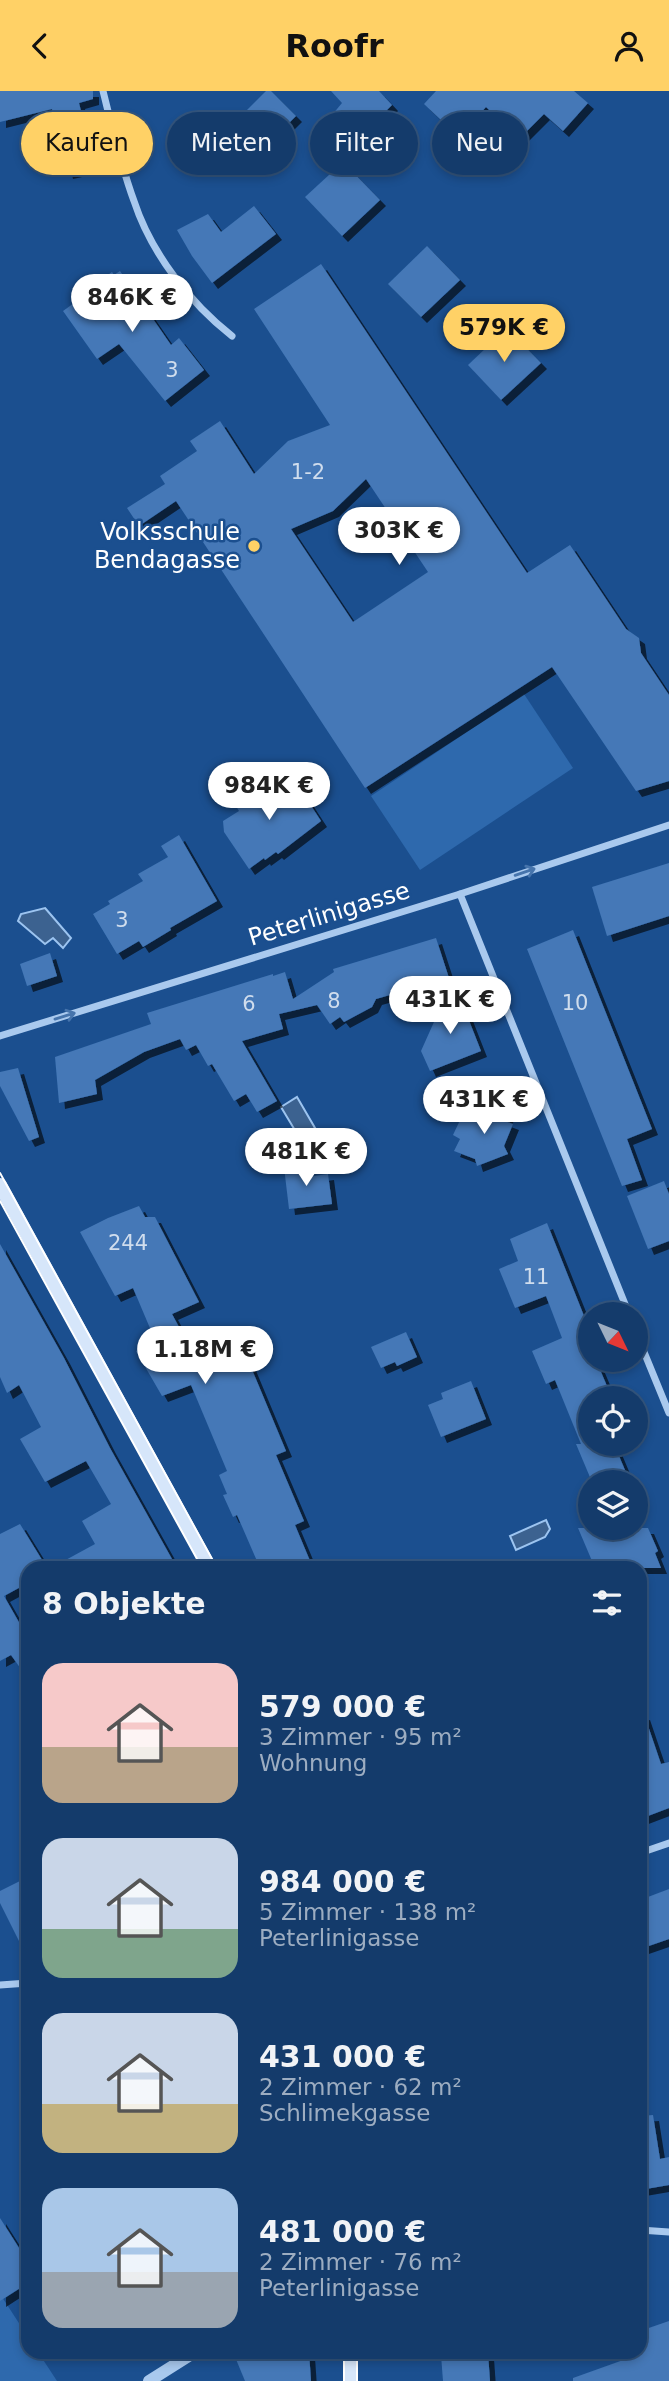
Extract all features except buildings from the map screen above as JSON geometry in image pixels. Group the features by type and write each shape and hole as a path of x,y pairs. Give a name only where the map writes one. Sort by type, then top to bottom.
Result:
{"main road":[{"path":"0,1185 205,1561"},
{"path":"351,2359 351,2381"}],"street":[{"path":"103,91 134,202 154,245 207,317 232,336"},
{"name":"Peterlinigasse","path":"0,1037 460,894 669,825"},
{"path":"460,894 624,1302"},
{"path":"648,1362 669,1413"},
{"path":"647,1851 669,1843"},
{"path":"0,1985 21,1984"},
{"path":"647,2230 669,2232"},
{"path":"149,2381 184,2359"}],"shaded area":[{"path":"524,694 573,768 420,870 371,796"},
{"path":"45,908 71,938 63,948 53,938 45,944 18,921 21,914"},
{"path":"297,1097 315,1128 299,1137 281,1107"},
{"path":"546,1520 550,1529 545,1537 516,1550 510,1536"},
{"path":"0,2294 21,2326 21,2359 43,2359 57,2381 0,2381"}],"tram line":[{"path":"0,1173 213,1561"},
{"path":"0,1201 198,1561"},
{"path":"344,2359 344,2381"},
{"path":"357,2359 357,2381"}],"place":[{"name":"Volksschule Bendagasse","path":"254,546"}]}
